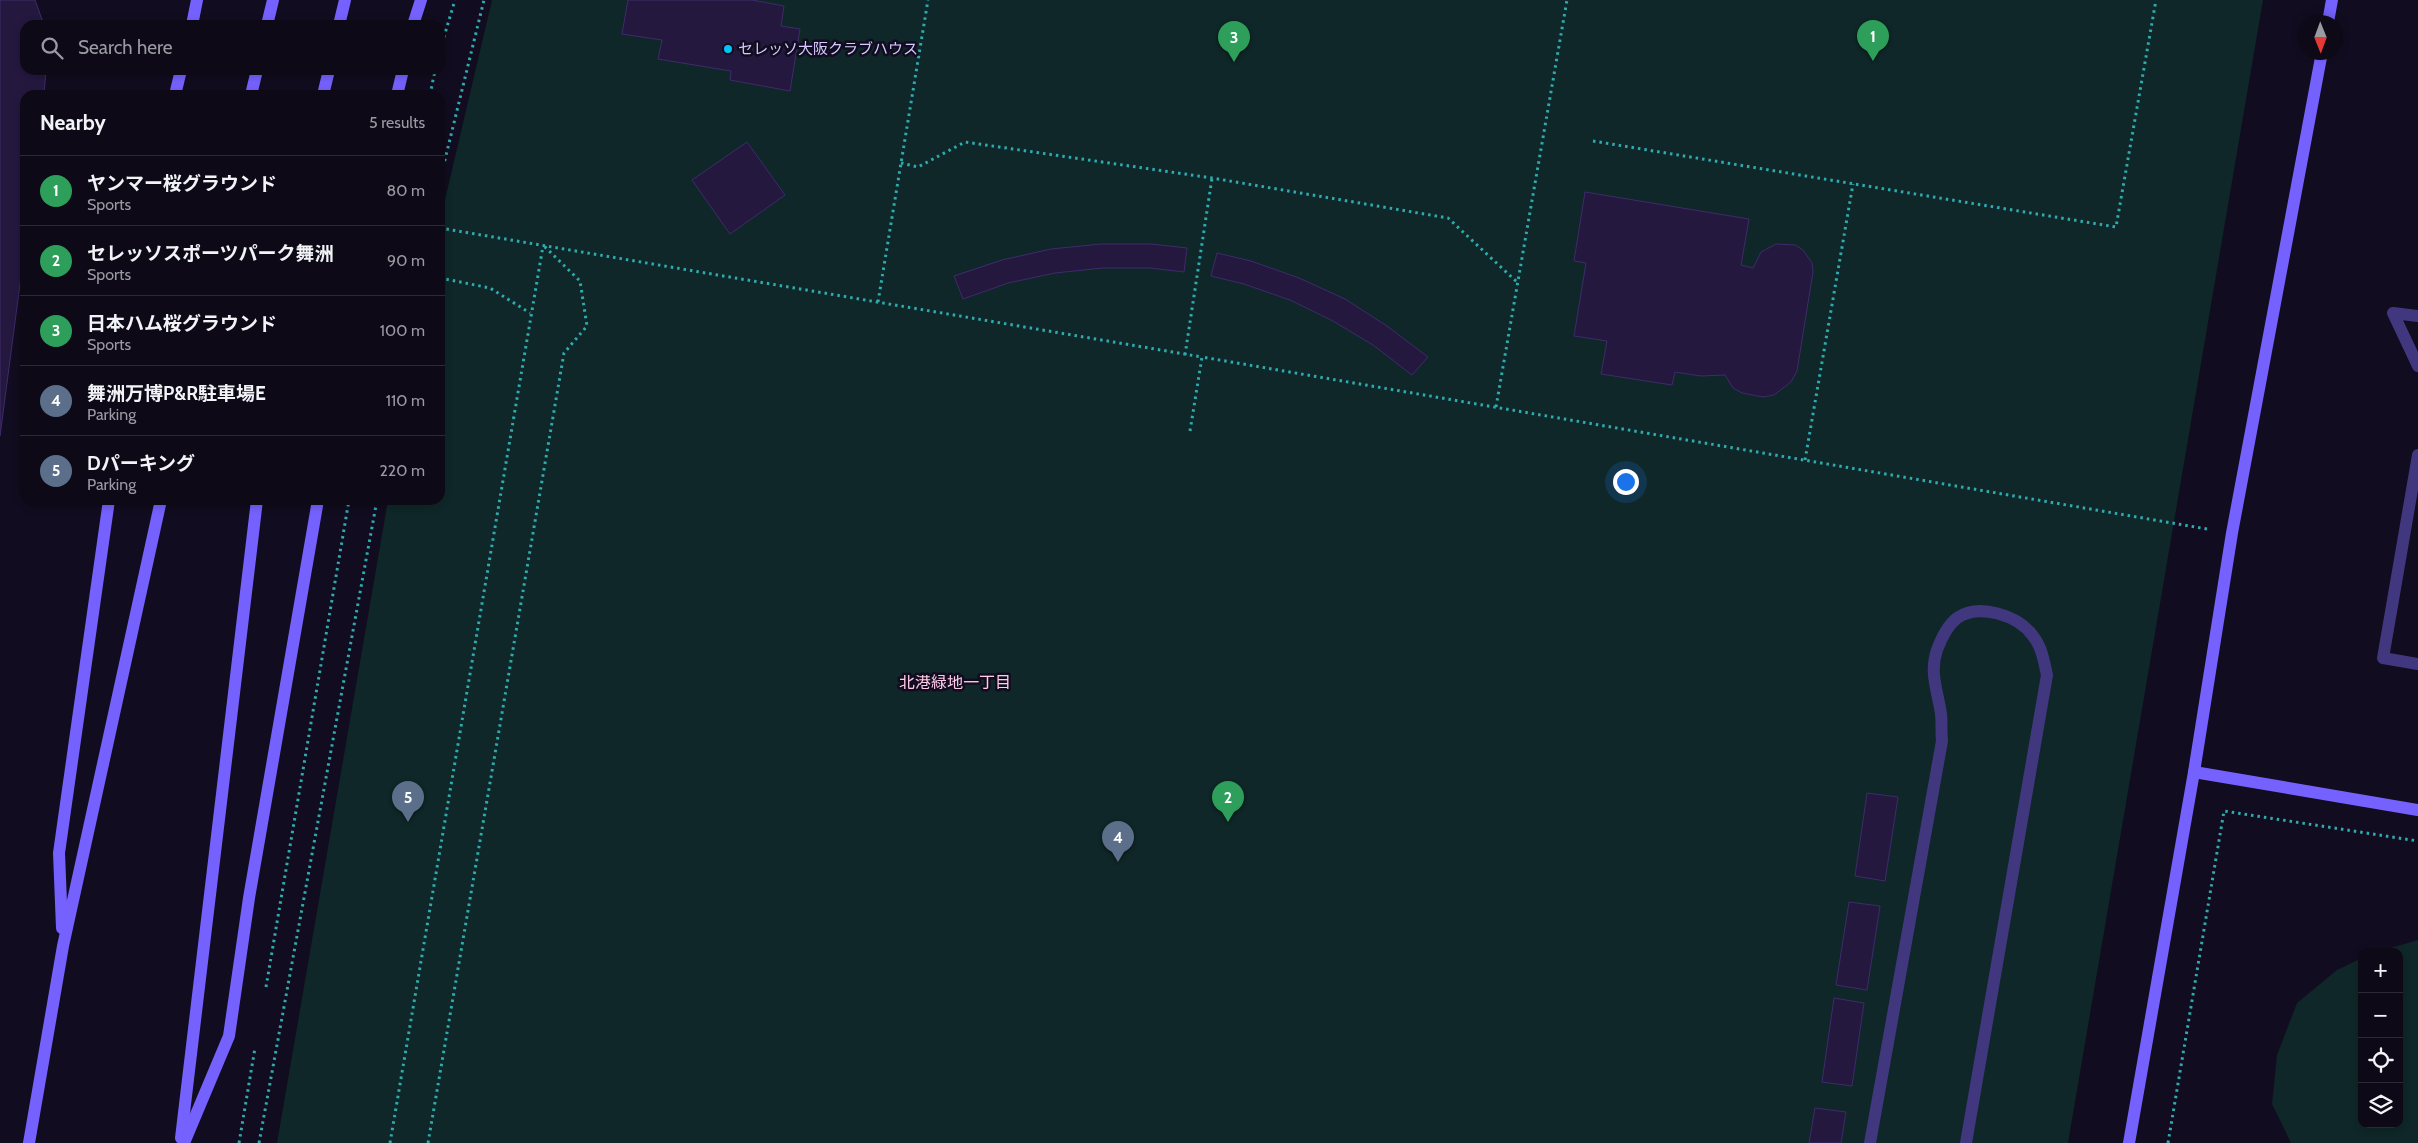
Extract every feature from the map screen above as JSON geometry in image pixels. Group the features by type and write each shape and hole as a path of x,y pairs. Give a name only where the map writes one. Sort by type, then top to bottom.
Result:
{"street":[{"path":"193,20 198,0"},
{"path":"268,20 273,0"},
{"path":"340,20 345,0"},
{"path":"415,20 421,0"},
{"path":"2329,15 2332,0"},
{"path":"2129,1143 2194,772 2232,533 2321,60"},
{"path":"177,90 180,75"},
{"path":"252,90 256,75"},
{"path":"324,90 328,75"},
{"path":"398,90 402,75"},
{"path":"2418,316 2393,313 2418,366"},
{"path":"2418,455 2383,658 2418,664"},
{"path":"63,946 59,853 108,505"},
{"path":"29,1143 63,946 160,505"},
{"path":"182,1143 256,505"},
{"path":"182,1143 229,1036 251,888 317,505"},
{"path":"1870,1143 1942,741 1941,714 1933,675 1936,652 1945,633 1958,618 1976,612 1996,612 2019,623 2033,635 2042,653 2046,675 2044,701 1966,1143"},
{"path":"2194,772 2418,810"}],"path":[{"path":"445,32 454,0"},
{"path":"445,160 484,0"},
{"path":"878,302 928,0"},
{"path":"1496,407 1567,0"},
{"path":"1593,141 2116,227 2156,0"},
{"path":"431,90 435,75"},
{"path":"901,163 918,167 965,142 1212,178 1448,218 1518,283"},
{"path":"1184,354 1212,178"},
{"path":"1805,460 1853,184"},
{"path":"445,229 2232,533"},
{"path":"390,1143 543,245"},
{"path":"428,1143 564,352 587,326 580,281 543,245"},
{"path":"445,279 490,288 530,313"},
{"path":"1190,431 1202,357"},
{"path":"264,997 348,505"},
{"path":"259,1143 376,505"},
{"path":"2168,1143 2224,811 2418,841"},
{"path":"239,1143 256,1045"}],"green space":[{"path":"492,0 2263,0 2068,1143 277,1143 387,505 445,505 445,200"},
{"path":"2418,940 2418,1143 2291,1143 2272,1104 2277,1055 2297,1003 2337,970 2358,960 2358,1128 2403,1128 2403,948 2390,948"}],"building":[{"path":"0,0 35,0 42,20 20,20 20,75 46,75 44,90 20,90 20,284 0,436"},
{"name":"セレッソ大阪クラブハウス","path":"628,0 752,0 784,6 781,26 800,29 790,91 730,80 731,71 658,59 662,40 622,34"},
{"path":"747,142 785,195 730,234 692,180"},
{"path":"1585,192 1749,219 1741,265 1753,268 1761,252 1776,244 1795,245 1803,250 1812,263 1813,272 1797,371 1791,382 1774,395 1763,397 1742,393 1733,388 1725,375 1701,376 1675,372 1672,385 1601,374 1607,341 1574,336 1586,263 1574,261"},
{"path":"1101,244 1151,244 1187,248 1184,272 1150,268 1103,268 1055,273 1008,283 963,299 954,276 1002,260 1051,249"},
{"path":"1217,253 1251,261 1299,278 1345,299 1387,326 1428,357 1412,375 1373,345 1333,321 1290,300 1244,284 1211,276"},
{"path":"1867,793 1898,797 1885,881 1855,876"},
{"path":"1849,902 1880,906 1867,990 1836,985"},
{"path":"1834,998 1864,1003 1852,1086 1822,1082"},
{"path":"1815,1108 1846,1112 1841,1143 1809,1143"}],"place":[{"name":"セレッソ大阪クラブハウス","path":"728,49"},
{"name":"ヤンマー桜グラウンド","path":"1873,61"},
{"name":"日本ハム桜グラウンド","path":"1234,62"},
{"name":"Dパーキング","path":"408,822"},
{"name":"セレッソスポーツパーク舞洲","path":"1228,822"},
{"name":"舞洲万博P&R駐車場E","path":"1118,862"}],"district":[{"name":"北港緑地一丁目","path":"955,682"}]}
